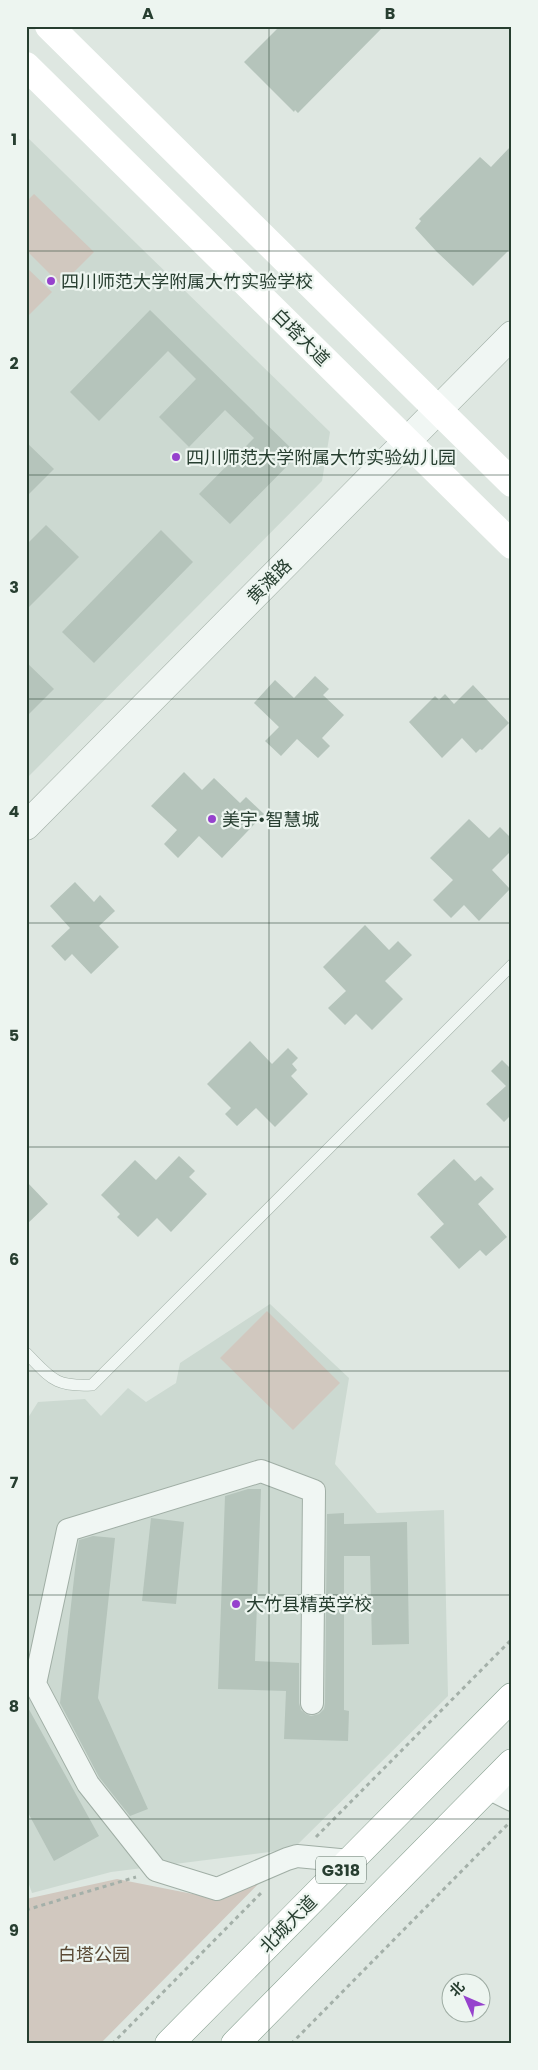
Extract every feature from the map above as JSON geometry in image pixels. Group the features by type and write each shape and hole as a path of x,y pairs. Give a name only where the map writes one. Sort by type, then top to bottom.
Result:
{"main road":[{"path":"49,26 512,483"},
{"name":"白塔大道","path":"26,66 512,545"},
{"name":"北城大道","path":"169,2044 512,1696"},
{"name":"G318","path":"235,2044 512,1763"}],"street":[{"name":"黄滩路","path":"26,826 512,335"},
{"path":"312,1703 314,1490 260,1471 68,1530 34,1684 88,1784 156,1870 217,1889 292,1858 350,1861"},
{"path":"488,1788 512,1800"}],"lane":[{"path":"26,1353 52,1379 71,1386 92,1385 512,965"}],"path":[{"path":"291,2044 512,1820"},
{"path":"26,1910 156,1870"}],"shaded area":[{"name":"四川师范大学附属大竹实验幼儿园","path":"26,136 330,432 322,481 26,779"},
{"name":"大竹县精英学校","path":"270,1304 349,1378 335,1464 377,1513 444,1510 448,1696 293,1849 111,1872 32,1893 26,1876 26,1421 38,1402 85,1399 101,1416 128,1388 146,1402 176,1383 180,1363"}],"green space":[{"path":"34,194 94,252 61,285 26,250 26,202"},
{"path":"26,267 52,292 26,318"},
{"path":"267,1311 340,1383 293,1430 220,1358"},
{"name":"白塔公园","path":"269,1873 100,2044 26,2044 26,1899 117,1879 208,1897"}],"building":[{"path":"280,26 384,26 298,113 295,110 294,112 244,62"},
{"path":"512,145 512,247 473,286 415,228 421,221 419,219 480,157 491,167"},
{"path":"150,310 298,455 230,524 199,494 254,438 225,410 189,447 159,417 196,379 168,351 99,421 70,392"},
{"path":"26,442 54,469 26,497"},
{"path":"46,525 79,557 26,610 26,545"},
{"path":"161,530 193,562 94,663 62,632"},
{"path":"26,662 54,689 26,717"},
{"name":"美宇•智慧城","path":"315,676 329,689 323,695 344,715 322,738 330,746 318,758 297,739 281,756 265,741 279,727 254,703 275,680 294,698"},
{"path":"473,685 509,723 482,750 480,749 476,753 462,738 442,758 409,722 435,696 439,700 445,694 454,704"},
{"name":"美宇•智慧城","path":"184,772 202,790 214,778 240,803 246,797 264,814 222,858 199,836 178,858 164,844 177,830 151,806"},
{"path":"469,819 489,838 500,827 512,839 512,850 492,870 510,889 479,921 464,905 451,918 433,900 453,880 430,858"},
{"path":"75,882 94,902 100,895 115,911 99,926 119,947 91,974 72,954 65,961 51,946 70,928 50,906"},
{"path":"365,925 389,950 398,941 412,955 385,981 403,999 372,1030 356,1014 345,1025 328,1008 346,991 323,967"},
{"path":"250,1041 272,1064 288,1048 298,1058 292,1064 297,1070 291,1076 308,1094 275,1127 256,1108 237,1126 225,1114 231,1108 207,1084"},
{"path":"502,1060 512,1070 512,1114 504,1122 486,1104 506,1086 491,1071"},
{"path":"179,1156 195,1171 189,1177 207,1194 171,1232 157,1218 138,1237 117,1217 120,1214 101,1195 135,1160 156,1180"},
{"path":"454,1159 475,1181 481,1176 494,1189 478,1204 507,1237 486,1256 480,1250 459,1269 430,1237 444,1224 417,1194"},
{"path":"26,1181 48,1204 26,1225"},
{"path":"248,1489 261,1489 255,1661 299,1663 299,1703 301,1710 311,1716 319,1714 324,1709 325,1703 327,1514 344,1513 344,1524 407,1522 409,1644 372,1645 370,1556 344,1556 344,1710 349,1711 348,1741 284,1739 286,1691 218,1689 225,1496"},
{"path":"151,1518 184,1522 176,1604 142,1601"},
{"path":"93,1536 115,1538 98,1698 148,1809 130,1816 99,1777 60,1703 79,1540"},
{"path":"26,1704 99,1836 54,1861 26,1809"}],"place":[{"name":"四川师范大学附属大竹实验学校","path":"51,281"},
{"name":"四川师范大学附属大竹实验幼儿园","path":"176,457"},
{"name":"美宇•智慧城","path":"212,819"},
{"name":"大竹县精英学校","path":"236,1604"}]}
